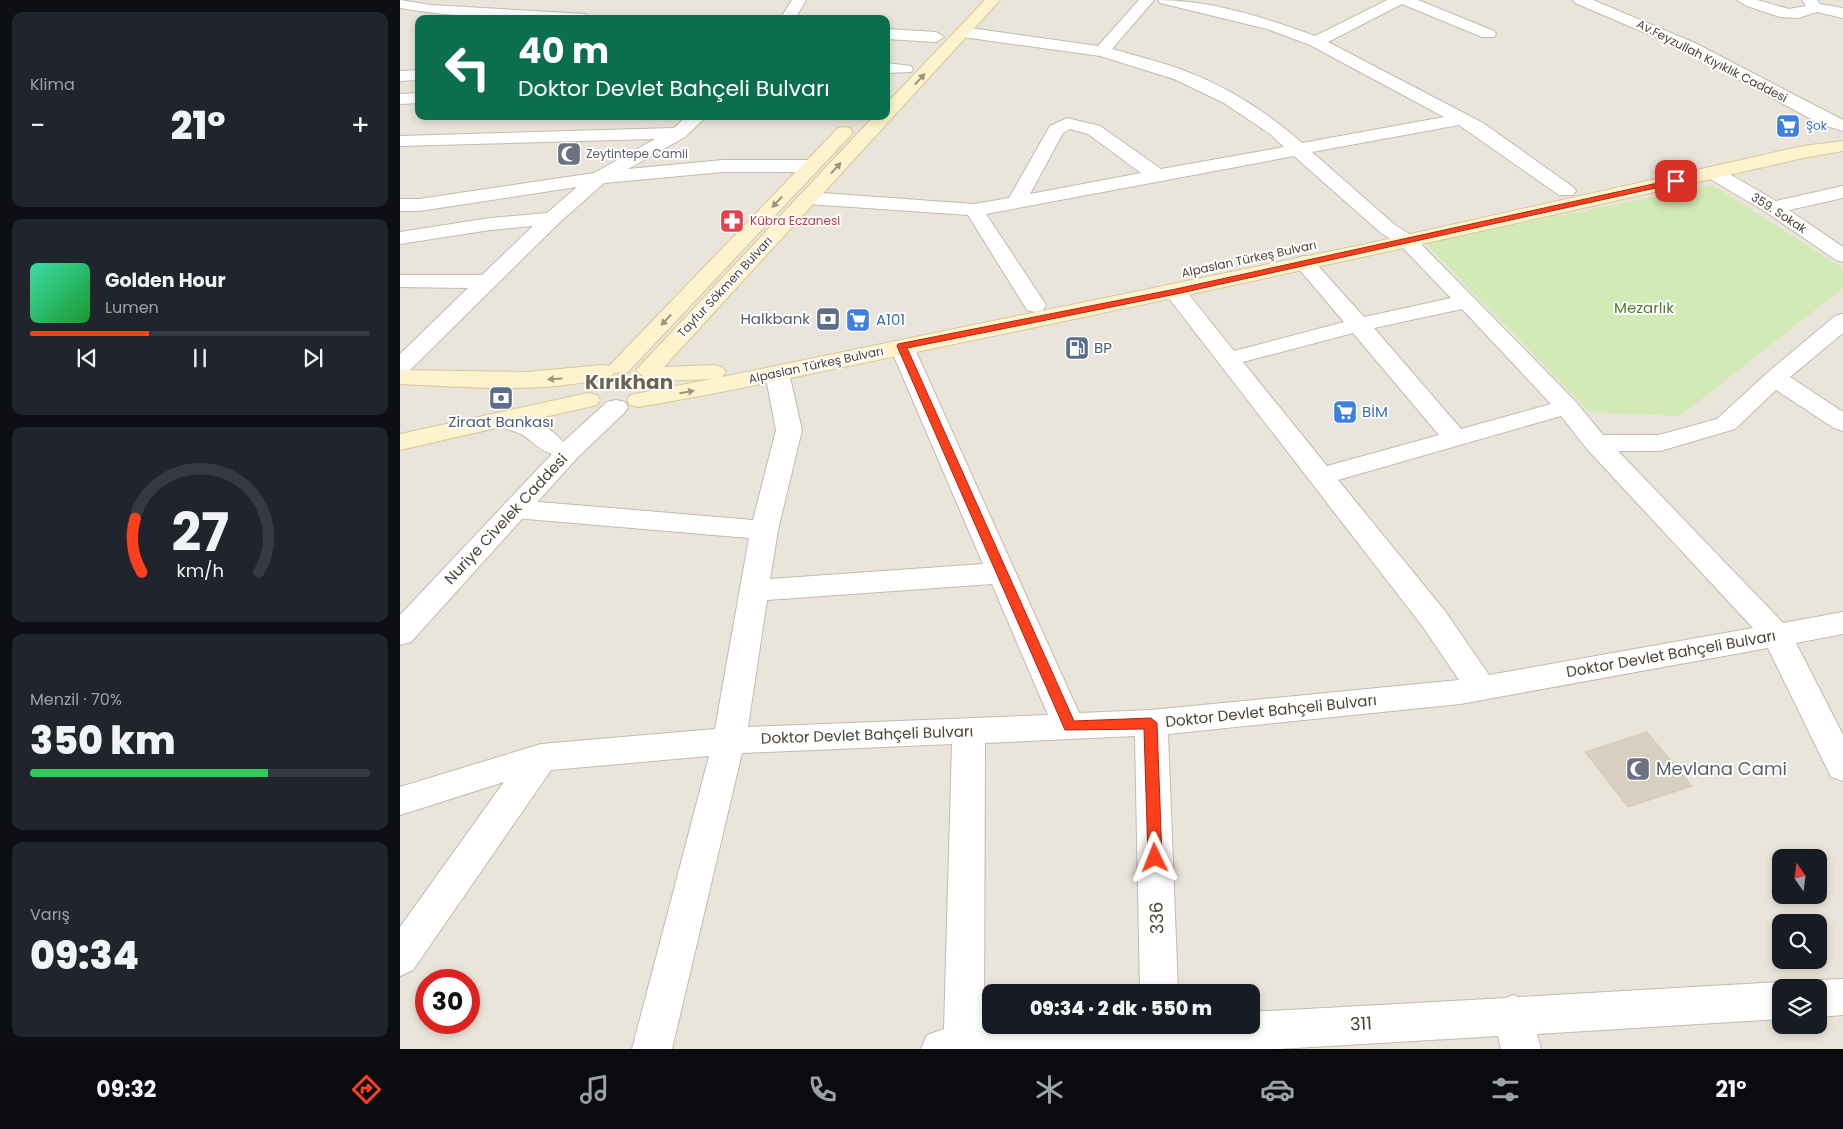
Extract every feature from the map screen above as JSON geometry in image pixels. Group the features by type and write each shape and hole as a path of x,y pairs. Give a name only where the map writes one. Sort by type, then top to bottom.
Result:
{"main road":[{"path":"905,69 974,0"},
{"name":"Tayfur Sökmen Bulvarı","path":"890,110 993,0"},
{"name":"Tayfur Sökmen Bulvarı","path":"612,370 855,120"},
{"name":"Tayfur Sökmen Bulvarı","path":"651,372 880,120"},
{"name":"Alpaslan Türkeş Bulvarı","path":"651,372 706,373 767,364 1843,132"},
{"name":"Alpaslan Türkeş Bulvarı","path":"400,442 504,420 777,373 902,346 1176,292 1803,152 1843,146"},
{"path":"400,377 536,380 569,378 631,366 651,372"},
{"name":"Nuriye Civelek Caddesi","path":"612,370 586,386 585,396 609,402 653,390 656,384 651,372"}],"street":[{"path":"418,15 456,0"},
{"path":"516,14 532,0"},
{"path":"790,15 799,0"},
{"path":"1102,51 1148,0"},
{"path":"1165,0 1272,26 1316,42 1477,127 1566,191"},
{"path":"1316,42 1398,0"},
{"path":"1405,0 1488,34"},
{"name":"Av.Feyzullah Kıyıklık Caddesi","path":"1580,0 1689,46 1826,120 1843,126"},
{"path":"1744,0 1784,13 1805,12 1812,3 1843,13"},
{"path":"400,4 431,9 522,15"},
{"path":"408,20 415,17"},
{"path":"963,32 1102,51 1180,75 1230,99 1276,130 1388,230 1407,241 1467,301 1567,407 1596,443 1776,634 1843,766"},
{"path":"890,34 936,37"},
{"path":"890,75 905,69"},
{"path":"400,76 415,75"},
{"path":"400,98 415,98"},
{"path":"808,198 974,210 1300,151 1461,119"},
{"path":"400,367 553,218 599,178 680,133 694,120"},
{"path":"1016,202 1056,130 1067,123 1094,130 1159,177"},
{"path":"400,141 680,133"},
{"path":"400,205 419,205 599,178 723,166 811,166"},
{"name":"359. Sokak","path":"1714,173 1773,208 1843,256"},
{"path":"1773,208 1843,192"},
{"path":"974,210 1035,305"},
{"path":"400,238 490,224 553,218"},
{"path":"1304,262 1455,437"},
{"path":"400,281 488,282"},
{"path":"1176,292 1434,619 1481,688"},
{"path":"1229,359 1358,325 1467,301"},
{"path":"1596,443 1660,443 1726,424 1775,378 1839,330"},
{"path":"902,346 1070,727"},
{"path":"652,1049 729,741 756,590 764,530 789,430 777,373"},
{"path":"1775,378 1843,424"},
{"name":"Nuriye Civelek Caddesi","path":"400,609 553,446 609,402"},
{"name":"Nuriye Civelek Caddesi","path":"400,634 570,450 609,402"},
{"path":"1320,476 1567,407"},
{"path":"504,420 521,424 539,432 553,446"},
{"path":"515,509 764,530"},
{"path":"756,590 1003,573"},
{"name":"Doktor Devlet Bahçeli Bulvarı","path":"400,801 541,756 729,741 1151,723 1481,688 1843,623"},
{"name":"336","path":"1151,723 1159,984"},
{"path":"956,1048 969,731"},
{"path":"400,958 541,756"},
{"path":"1827,998 1843,997"},
{"name":"311","path":"956,1048 1160,1037 1517,1032 1772,1001"}],"shaded area":[{"path":"400,0 1843,0 1843,1049 400,1049"}],"green space":[{"name":"Mezarlık","path":"1712,185 1843,268 1843,288 1680,416 1590,412 1425,243"}],"building":[{"name":"Mevlana Cami","path":"1647,732 1692,786 1628,807 1585,752"}],"place":[{"name":"Şok","path":"1788,126"},
{"name":"Zeytintepe Camii","path":"569,154"},
{"name":"Kübra Eczanesi","path":"732,221"},
{"name":"Halkbank","path":"828,319"},
{"name":"A101","path":"858,320"},
{"name":"BP","path":"1077,348"},
{"name":"Ziraat Bankası","path":"501,398"},
{"name":"BİM","path":"1345,412"},
{"name":"Mevlana Cami","path":"1638,769"}],"district":[{"name":"Kırıkhan","path":"629,382"}],"route":[{"path":"1155,858 1151,723 1070,727 902,346 1176,292 1304,262 1676,181"}]}
